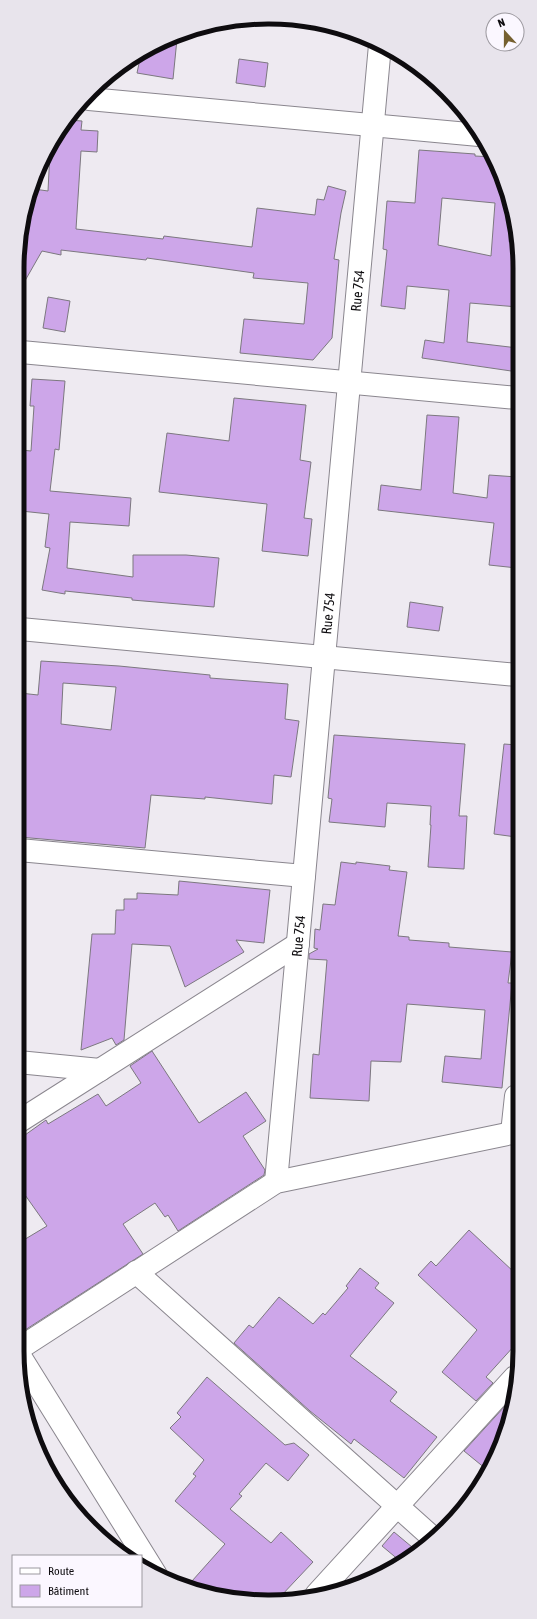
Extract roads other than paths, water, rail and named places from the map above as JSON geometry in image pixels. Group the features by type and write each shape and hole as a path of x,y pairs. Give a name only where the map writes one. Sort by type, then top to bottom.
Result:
{"street":[{"name":"Rue 754","path":"276,1182 380,50"},
{"path":"93,99 472,133"},
{"path":"24,352 513,398"},
{"path":"24,629 513,675"},
{"path":"24,850 304,876"},
{"path":"24,1118 298,944"},
{"path":"24,1063 100,1070"},
{"path":"24,1345 276,1182 513,1135"},
{"path":"136,1272 429,1535"},
{"path":"25,1364 149,1564"},
{"path":"321,1589 511,1384"}]}
